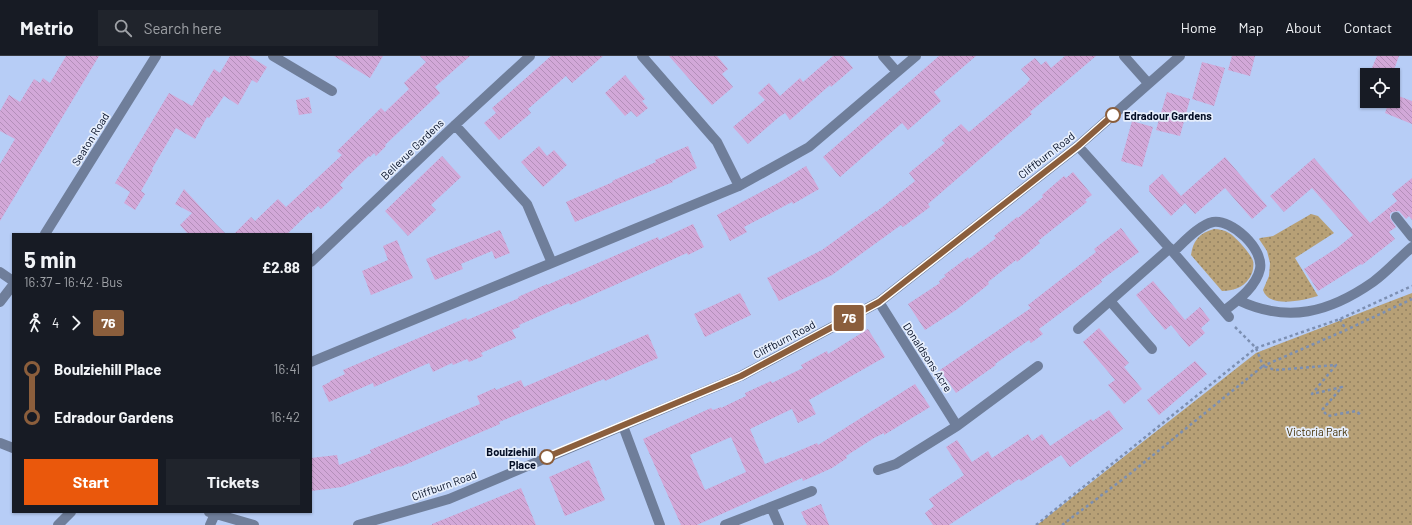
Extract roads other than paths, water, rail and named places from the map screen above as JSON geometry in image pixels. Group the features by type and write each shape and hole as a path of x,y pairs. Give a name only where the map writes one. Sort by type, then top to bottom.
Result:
{"street":[{"name":"Seaton Road","path":"46,233 156,56"},
{"path":"273,56 332,91"},
{"name":"Bellevue Gardens","path":"312,261 530,56"},
{"path":"642,56 717,142 739,186"},
{"path":"883,56 897,72"},
{"path":"312,362 739,186 809,147 916,56"},
{"path":"1124,56 1148,83"},
{"name":"Cliffburn Road","path":"358,525 449,498 741,376 879,302 1078,146 1180,56"},
{"path":"455,125 527,204 552,263"},
{"path":"1078,146 1171,250 1227,314 1254,283 1260,269 1260,257 1255,248 1234,227 1223,223 1213,222 1203,226 1171,250 1078,329"},
{"path":"1396,217 1412,237"},
{"path":"1238,300 1272,311 1295,313 1315,310 1335,304 1375,281 1412,247"},
{"path":"0,272 12,281"},
{"path":"0,302 12,286"},
{"path":"1110,301 1152,349"},
{"name":"Donaldsons Acre","path":"879,302 957,426"},
{"path":"878,470 896,464 957,426 1038,366"},
{"path":"623,426 660,525"},
{"path":"0,443 12,448"},
{"path":"726,525 812,491"},
{"path":"771,507 779,525"},
{"path":"58,525 70,513"},
{"path":"210,525 212,513 254,525"}],"place":[{"name":"Edradour Gardens","path":"1113,115"},
{"name":"Boulziehill Place","path":"547,457"}],"park label":[{"name":"Victoria Park","path":"1317,431"}]}
